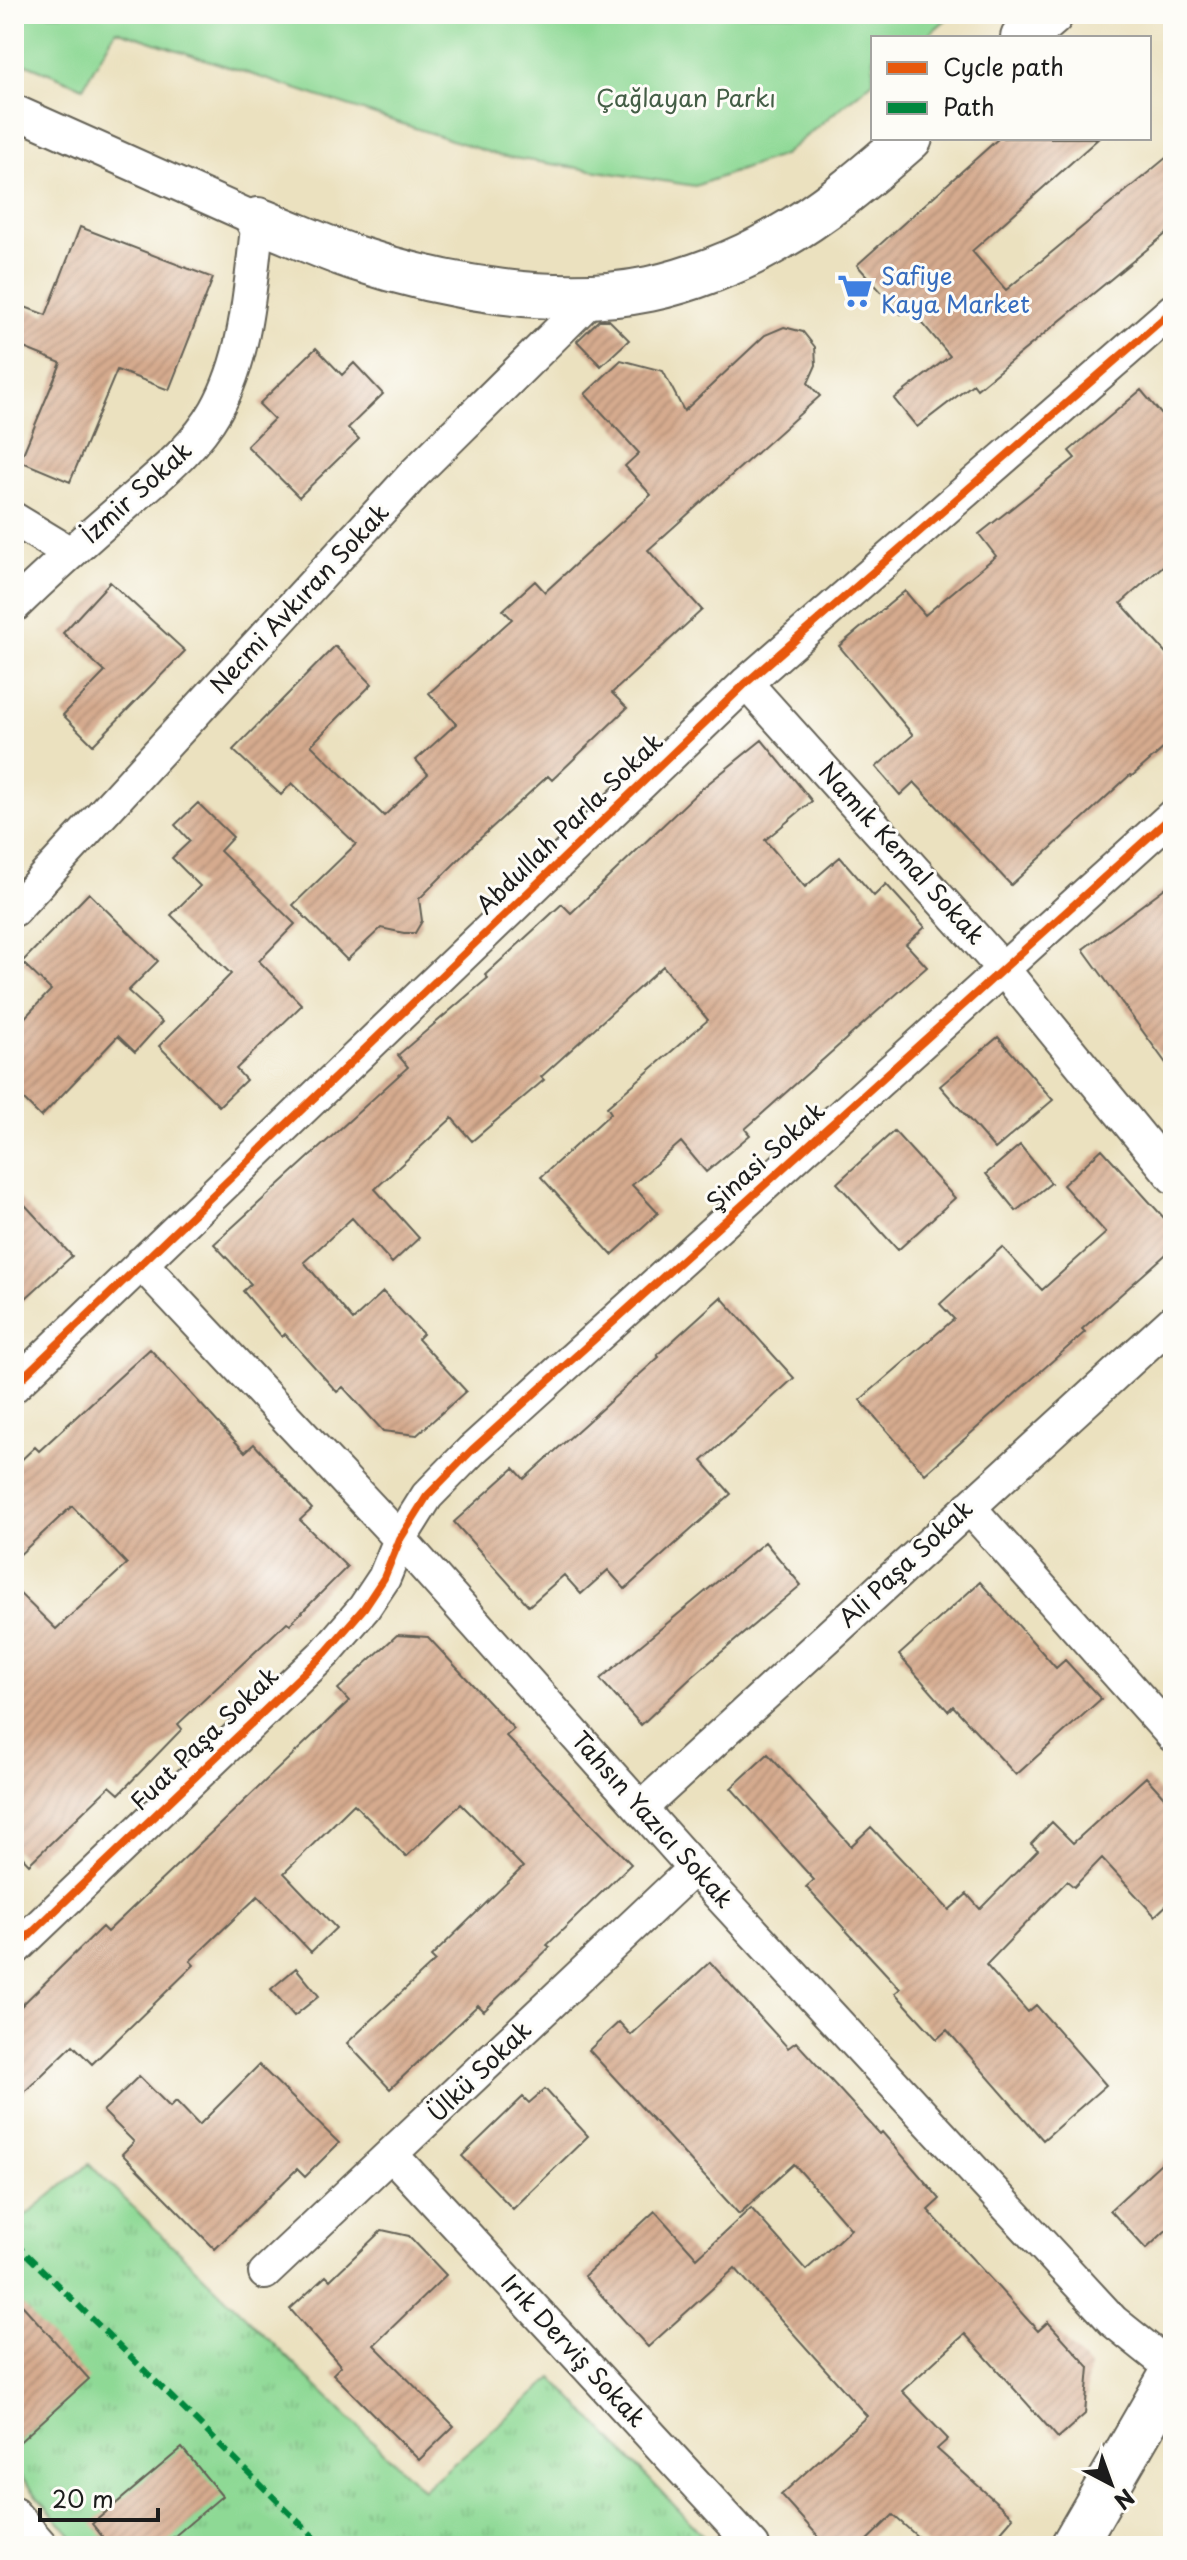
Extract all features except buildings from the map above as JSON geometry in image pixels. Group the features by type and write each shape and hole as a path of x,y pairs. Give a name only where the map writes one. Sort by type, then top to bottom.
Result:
{"street":[{"path":"1025,36 1051,14"},
{"path":"14,111 258,220 354,258 420,277 492,290 544,295 595,295 649,289 713,268 772,243 865,178 908,140"},
{"name":"İzmir Sokak","path":"14,606 169,467 197,438 216,411 239,351 258,220"},
{"name":"Necmi Avkıran Sokak","path":"14,910 414,474 595,295"},
{"name":"Abdullah Parla Sokak","path":"14,1386 746,683 1173,310"},
{"path":"14,519 70,553"},
{"name":"Namık Kemal Sokak","path":"746,683 1003,969 1173,1177"},
{"name":"Şinasi Sokak","path":"400,1539 427,1496 472,1450 1173,815"},
{"name":"Tahsın Yazıcı Sokak","path":"141,1263 400,1539 694,1868 1113,2321 1173,2371"},
{"name":"Ali Paşa Sokak","path":"641,1808 1173,1321"},
{"path":"969,1507 1173,1736"},
{"name":"Fuat Paşa Sokak","path":"14,1950 326,1652 364,1608 384,1578 400,1539"},
{"name":"Ülkü Sokak","path":"265,2273 694,1868"},
{"name":"Irık Derviş Sokak","path":"392,2155 753,2546"},
{"path":"1073,2546 1173,2371"},
{"path":"14,2514 42,2546"}],"green space":[{"name":"Çağlayan Parkı","path":"14,14 541,14 553,20 560,14 953,14 926,36 871,36 871,83 783,155 695,186 500,156 116,30 83,87 14,59"},
{"path":"89,2164 423,2490 553,2378 713,2546 80,2546 14,2469 14,2206 25,2216"}],"marked path":[{"path":"14,2242 323,2546"}],"cycle path":[{"path":"14,1386 746,683 1173,310"},
{"path":"14,1950 326,1652 364,1608 384,1578 400,1539 427,1496 472,1450 1173,815"}],"place":[{"name":"Safiye Kaya Market","path":"855,291"}]}
